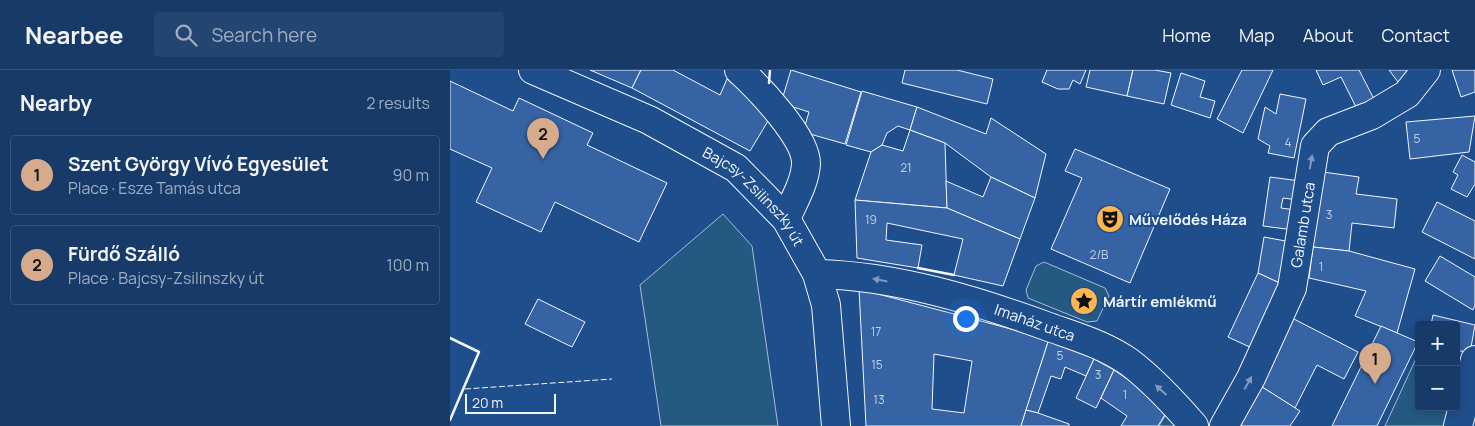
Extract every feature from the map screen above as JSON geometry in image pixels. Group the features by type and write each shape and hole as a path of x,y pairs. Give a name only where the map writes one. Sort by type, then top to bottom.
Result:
{"street":[{"name":"Bajcsy-Zsilinszky út","path":"533,70 649,120 736,168 786,219 817,274 826,305 836,426"},
{"path":"739,70 768,99 801,146 806,161 805,174 786,219"},
{"name":"Galamb utca","path":"1224,426 1251,378 1292,288 1315,146 1328,132 1372,115 1407,94 1426,70"},
{"name":"Imaház utca","path":"817,274 854,275 928,290 1009,312 1100,345 1128,362 1173,402 1194,426"},
{"path":"1458,426 1475,360"}],"shaded area":[{"path":"723,214 752,246 778,426 661,426 640,285"},
{"path":"1044,262 1105,288 1109,296 1097,321 1087,322 1028,298 1026,290 1036,266"},
{"path":"1415,361 1415,411 1455,411 1451,426 1385,426"},
{"path":"1168,411 1176,426 1159,426"}],"building":[{"path":"590,70 641,70 632,88"},
{"path":"641,70 673,70 720,95 727,79 771,116 750,151 632,88"},
{"path":"791,70 861,92 845,144 803,132 809,112 781,103"},
{"path":"905,70 957,70 993,79 987,104 902,83"},
{"path":"1047,70 1086,70 1080,84 1073,80 1069,89 1058,89 1042,82"},
{"path":"1090,70 1133,70 1127,96 1086,87"},
{"path":"1133,70 1155,70 1171,73 1164,104 1127,96"},
{"path":"1242,70 1273,70 1243,133 1217,119"},
{"path":"1316,70 1359,70 1376,103 1358,111 1341,77 1323,85"},
{"path":"1389,70 1420,70 1401,86"},
{"path":"1452,70 1475,70 1475,92 1461,97"},
{"path":"1181,73 1205,81 1200,97 1215,101 1210,118 1171,105"},
{"path":"450,81 513,111 519,98 593,133 587,145 667,183 639,242 555,202 541,232 476,202 492,168 450,149"},
{"path":"862,91 917,107 910,130 898,126 887,133 882,145 871,152 846,145"},
{"path":"1280,94 1306,99 1294,158 1268,153 1270,146 1258,139 1265,107 1276,114"},
{"path":"917,107 986,134 991,118 1046,154 1035,198 991,177 945,143 910,130"},
{"path":"1475,116 1469,152 1410,159 1406,122"},
{"path":"910,130 945,143 947,208 855,200 871,152 882,145 903,151"},
{"name":"Művelődés Háza","path":"1075,149 1170,189 1130,283 1051,249 1082,178 1065,171"},
{"path":"1462,155 1475,162 1475,184 1467,197 1451,189 1458,175 1453,172"},
{"path":"1323,172 1359,177 1356,194 1397,199 1394,228 1352,223 1349,251 1313,247"},
{"path":"991,177 1035,198 1020,239 947,208 946,181 983,197"},
{"path":"1270,177 1300,181 1298,200 1283,198 1281,208 1296,210 1294,230 1263,226"},
{"path":"855,200 947,208 1020,239 1003,286 954,275 963,239 887,223 886,240 922,245 918,268 857,258"},
{"path":"1437,202 1475,221 1475,259 1422,232"},
{"path":"1264,237 1291,242 1284,285 1258,273"},
{"path":"1313,247 1349,251 1415,269 1397,333 1355,316 1366,291 1309,278"},
{"path":"1440,256 1475,277 1475,305 1473,310 1425,281"},
{"path":"1258,273 1284,285 1254,349 1228,337"},
{"path":"859,289 1049,339 1021,426 866,426","holes":["934,354 972,361 964,413 932,409"]},
{"path":"538,299 585,322 572,347 525,324"},
{"path":"1433,315 1458,321 1432,321"},
{"path":"1292,318 1358,352 1344,379 1317,365 1295,408 1259,385"},
{"path":"1460,321 1475,325 1470,353 1460,351"},
{"path":"1381,326 1415,341 1415,348 1377,426 1332,426"},
{"path":"1049,339 1094,359 1086,376 1065,367 1061,379 1051,376 1038,413 1026,410"},
{"path":"1094,359 1114,370 1096,408 1076,398"},
{"path":"1114,370 1169,408 1158,426 1121,426 1127,416 1101,398"},
{"path":"1259,385 1300,411 1290,426 1234,426"},
{"path":"1026,410 1069,424 1069,426 1021,426"}],"fence":[{"path":"465,389 612,379"}],"wall":[{"path":"769,83 770,70"},
{"path":"918,268 954,275"},
{"path":"450,338 479,352 450,420"}],"place":[{"name":"Fürdő Szálló","path":"543,159"},
{"name":"Művelődés Háza","path":"1110,219"},
{"name":"Mártír emlékmű","path":"1084,301"},
{"name":"Szent György Vívó Egyesület","path":"1375,384"}]}
